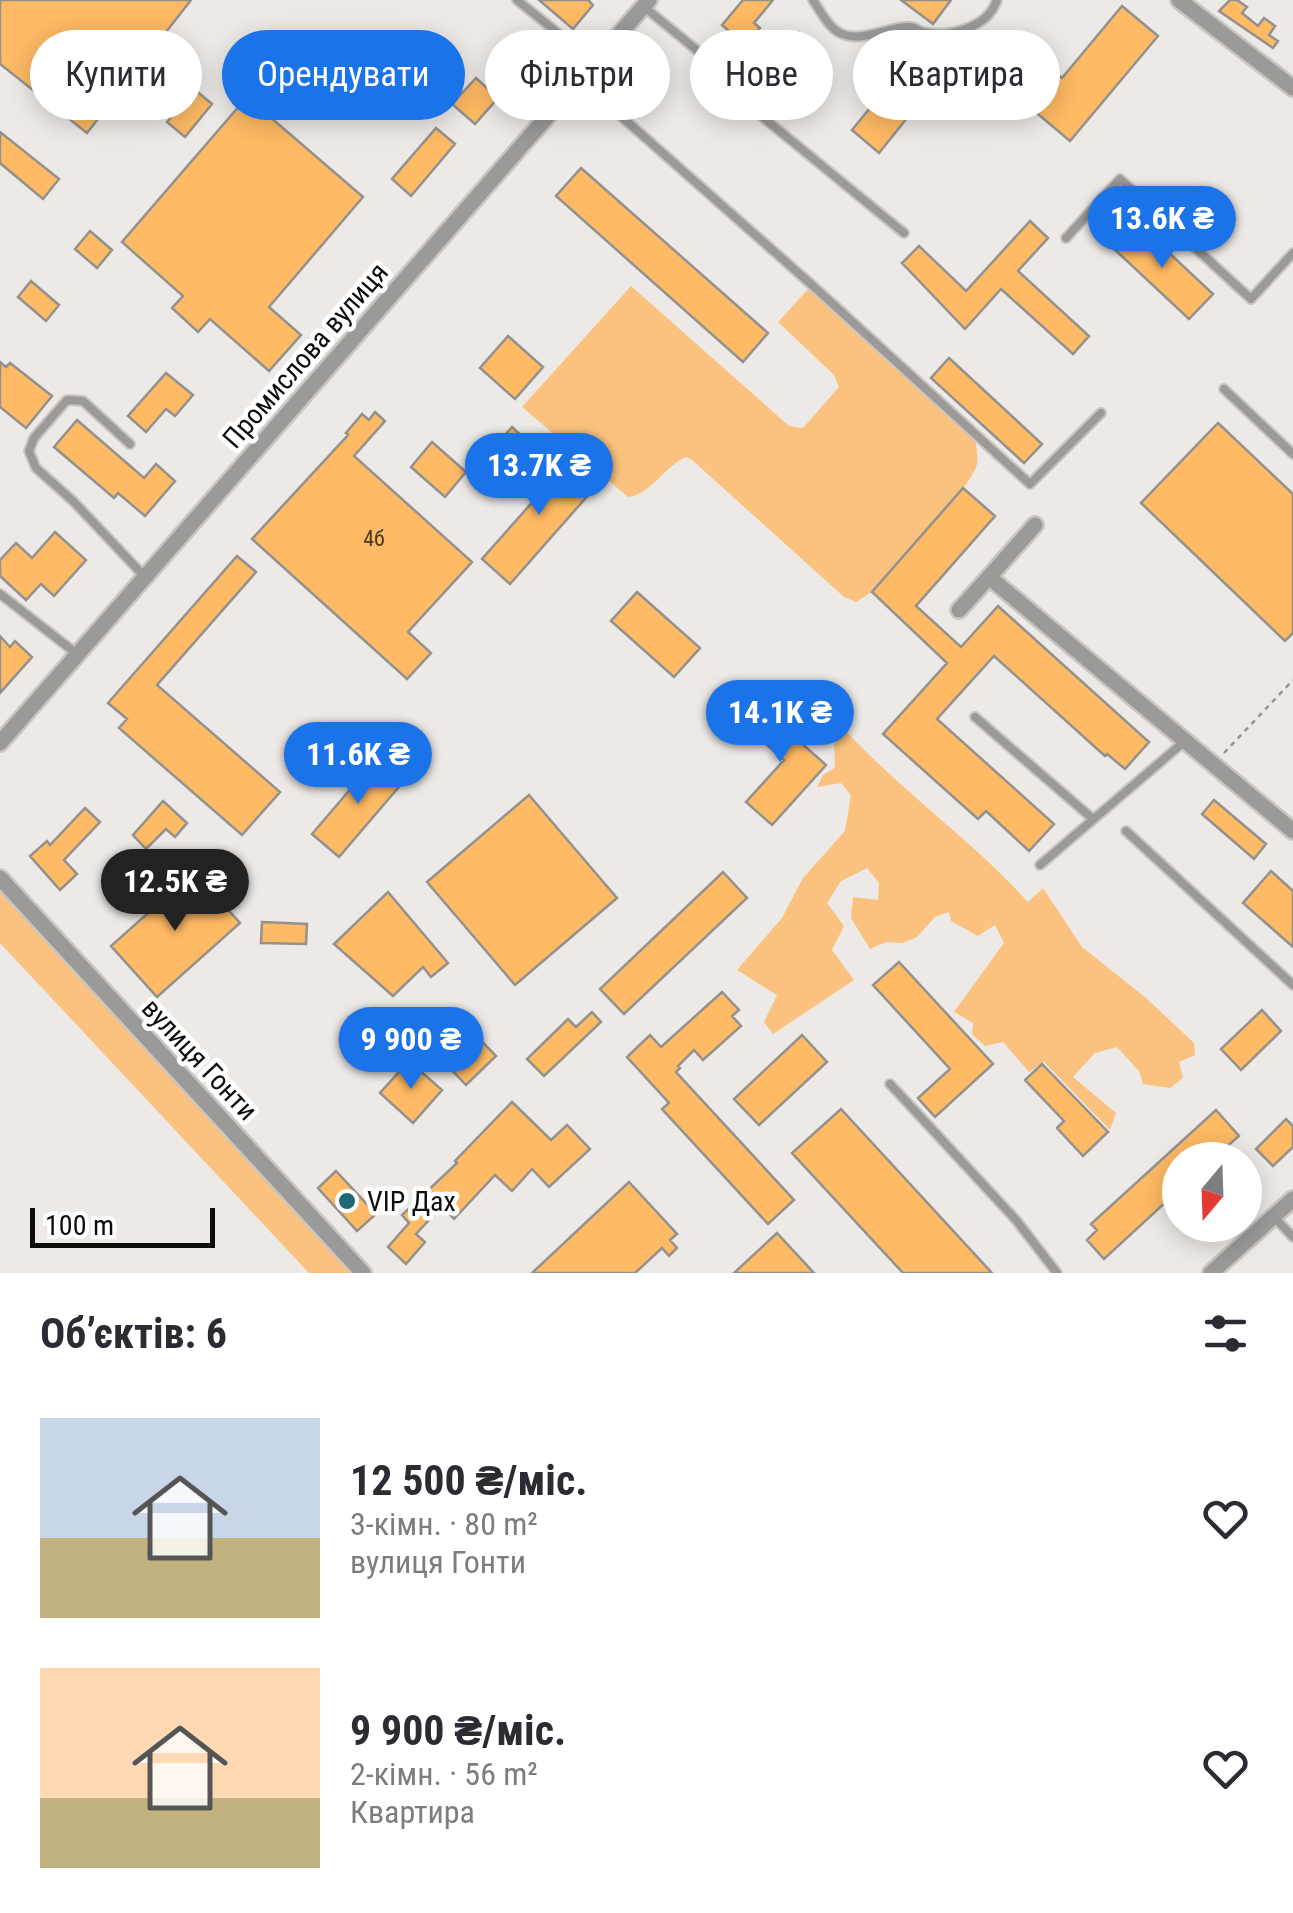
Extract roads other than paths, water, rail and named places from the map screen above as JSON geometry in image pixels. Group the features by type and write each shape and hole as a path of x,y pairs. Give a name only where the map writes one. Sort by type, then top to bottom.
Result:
{"street":[{"path":"1179,0 1293,88"},
{"name":"Промислова вулиця","path":"623,30 646,3"},
{"name":"Промислова вулиця","path":"0,743 545,120"},
{"path":"959,610 1035,525"},
{"path":"989,576 1292,829"},
{"name":"вулиця Гонти","path":"0,878 363,1273"},
{"path":"1211,1273 1293,1200"}],"lane":[{"path":"517,0 554,30"},
{"path":"813,0 836,31 856,36 911,27 925,32 980,24 990,17 997,0"},
{"path":"646,3 732,79 754,110 904,233"},
{"path":"625,120 1030,484 1101,413"},
{"path":"1066,238 1120,178 1251,299 1293,253"},
{"path":"1224,389 1293,454"},
{"path":"130,444 76,398 67,400 45,425 34,438 30,451 36,468 144,576"},
{"path":"0,594 77,654"},
{"path":"976,718 1093,819"},
{"path":"1040,865 1185,741"},
{"path":"1126,832 1293,985"},
{"path":"890,1084 1016,1220 1057,1273"},
{"path":"1274,1217 1293,1237"}],"place":[{"name":"VIP Дах","path":"347,1201"}]}
